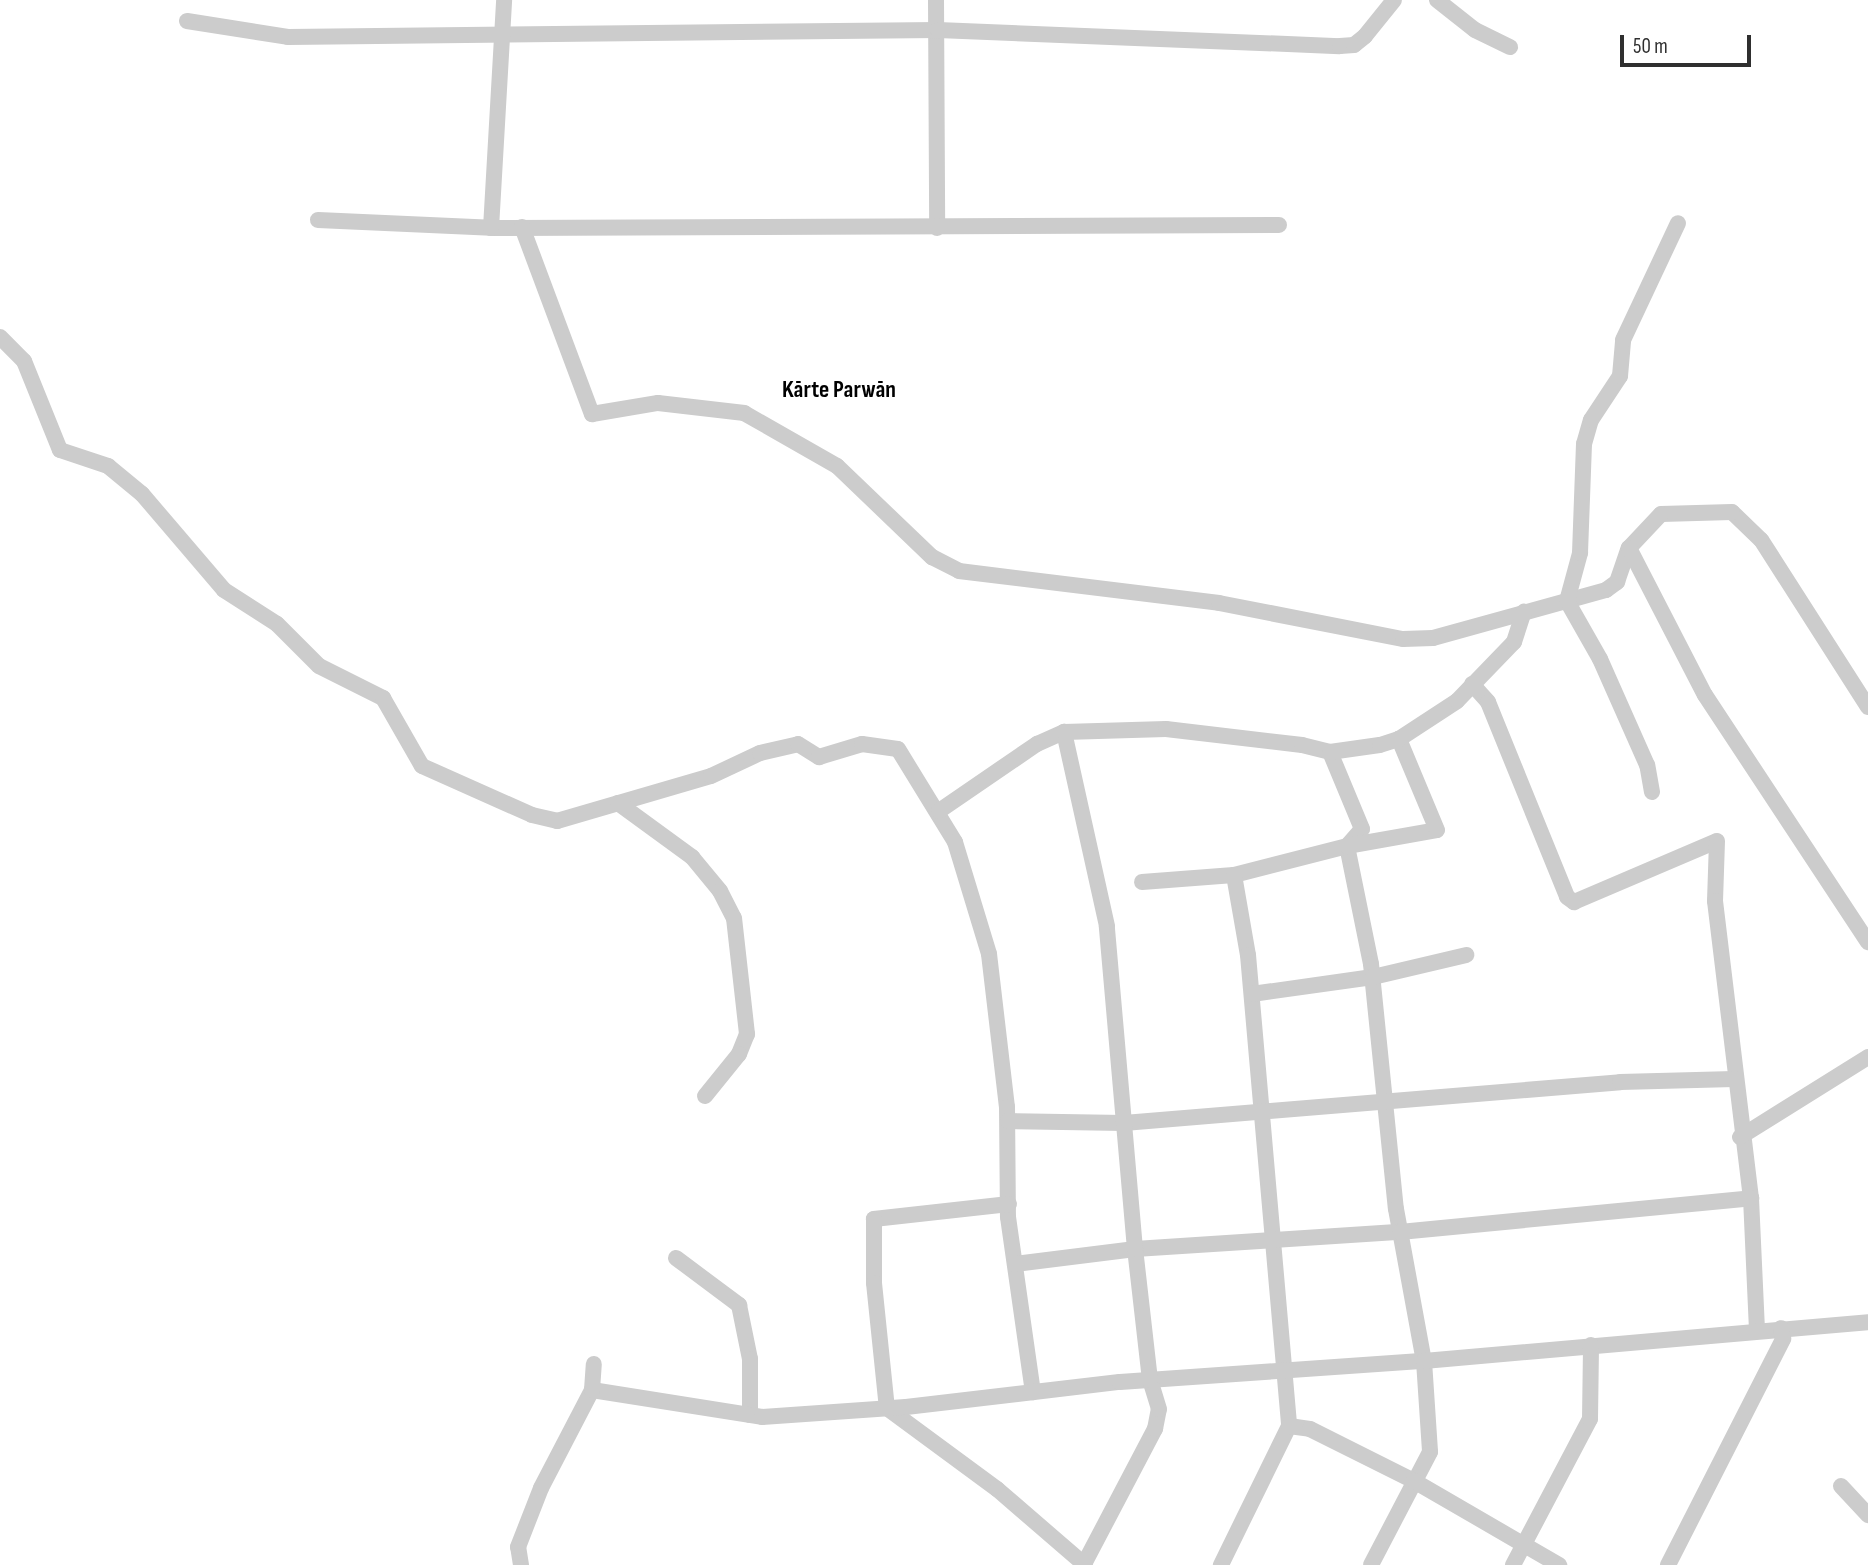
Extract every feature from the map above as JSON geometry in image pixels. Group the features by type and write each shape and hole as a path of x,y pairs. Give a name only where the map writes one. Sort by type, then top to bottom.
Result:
{"street":[{"path":"491,228 504,0"},
{"path":"936,0 937,228"},
{"path":"187,21 288,37 504,32 937,30 1340,46 1354,45 1365,36 1394,0"},
{"path":"1437,0 1475,30 1510,47"},
{"path":"318,220 491,228 1279,225"},
{"path":"1652,792 1647,765 1610,681 1567,601 1580,553 1584,444 1591,420 1620,376 1623,341 1678,223"},
{"path":"522,227 592,414 658,403 744,414 837,466 922,548 959,571 1219,603 1403,639 1433,638 1567,601 1617,582 1629,548 1661,514 1732,512 1761,540 1868,707"},
{"path":"0,337 24,361 60,450 108,466 142,494 224,590 277,624 319,666 383,698 422,766 532,815 557,821 711,776 798,744 819,757 862,744 898,749 939,811 968,877 989,954 1008,1121 1009,1204 1015,1264 1033,1392"},
{"path":"1629,548 1705,695 1868,942"},
{"path":"939,811 1037,744 1064,732 1166,729 1302,745 1330,752 1399,739 1457,701 1514,642 1524,612"},
{"path":"1472,684 1488,702 1567,897 1574,902 1717,841 1715,901 1740,1137 1751,1198 1756,1329"},
{"path":"1009,1204 874,1219 874,1283 887,1408 997,1489 1085,1565 1155,1429 1159,1409 1150,1380 1135,1249 1107,926 1064,732"},
{"path":"1142,882 1234,875 1347,846 1437,830 1399,739"},
{"path":"1330,752 1362,829 1347,846"},
{"path":"618,803 692,857 720,891 734,918 747,1034 739,1054 705,1096"},
{"path":"1347,846 1373,977 1400,1232 1424,1362 1430,1451 1371,1565"},
{"path":"1221,1565 1289,1426 1286,1371 1270,1238 1252,994 1234,875"},
{"path":"1252,994 1373,977 1466,955"},
{"path":"1740,1137 1868,1056"},
{"path":"1008,1121 1124,1123 1620,1082 1734,1079"},
{"path":"1015,1264 1135,1249 1270,1238 1400,1232 1751,1198"},
{"path":"677,1258 739,1305 750,1359 750,1415"},
{"path":"592,1390 750,1415 887,1408 1150,1380 1424,1362 1756,1329 1868,1322"},
{"path":"1668,1565 1783,1339 1782,1328"},
{"path":"1513,1565 1590,1419 1591,1345"},
{"path":"521,1565 518,1547 541,1488 592,1390 594,1364"},
{"path":"1289,1426 1310,1429 1414,1481 1559,1565"},
{"path":"1841,1486 1868,1515"}],"district":[{"name":"Kārte Parwān","path":"839,390"}]}
